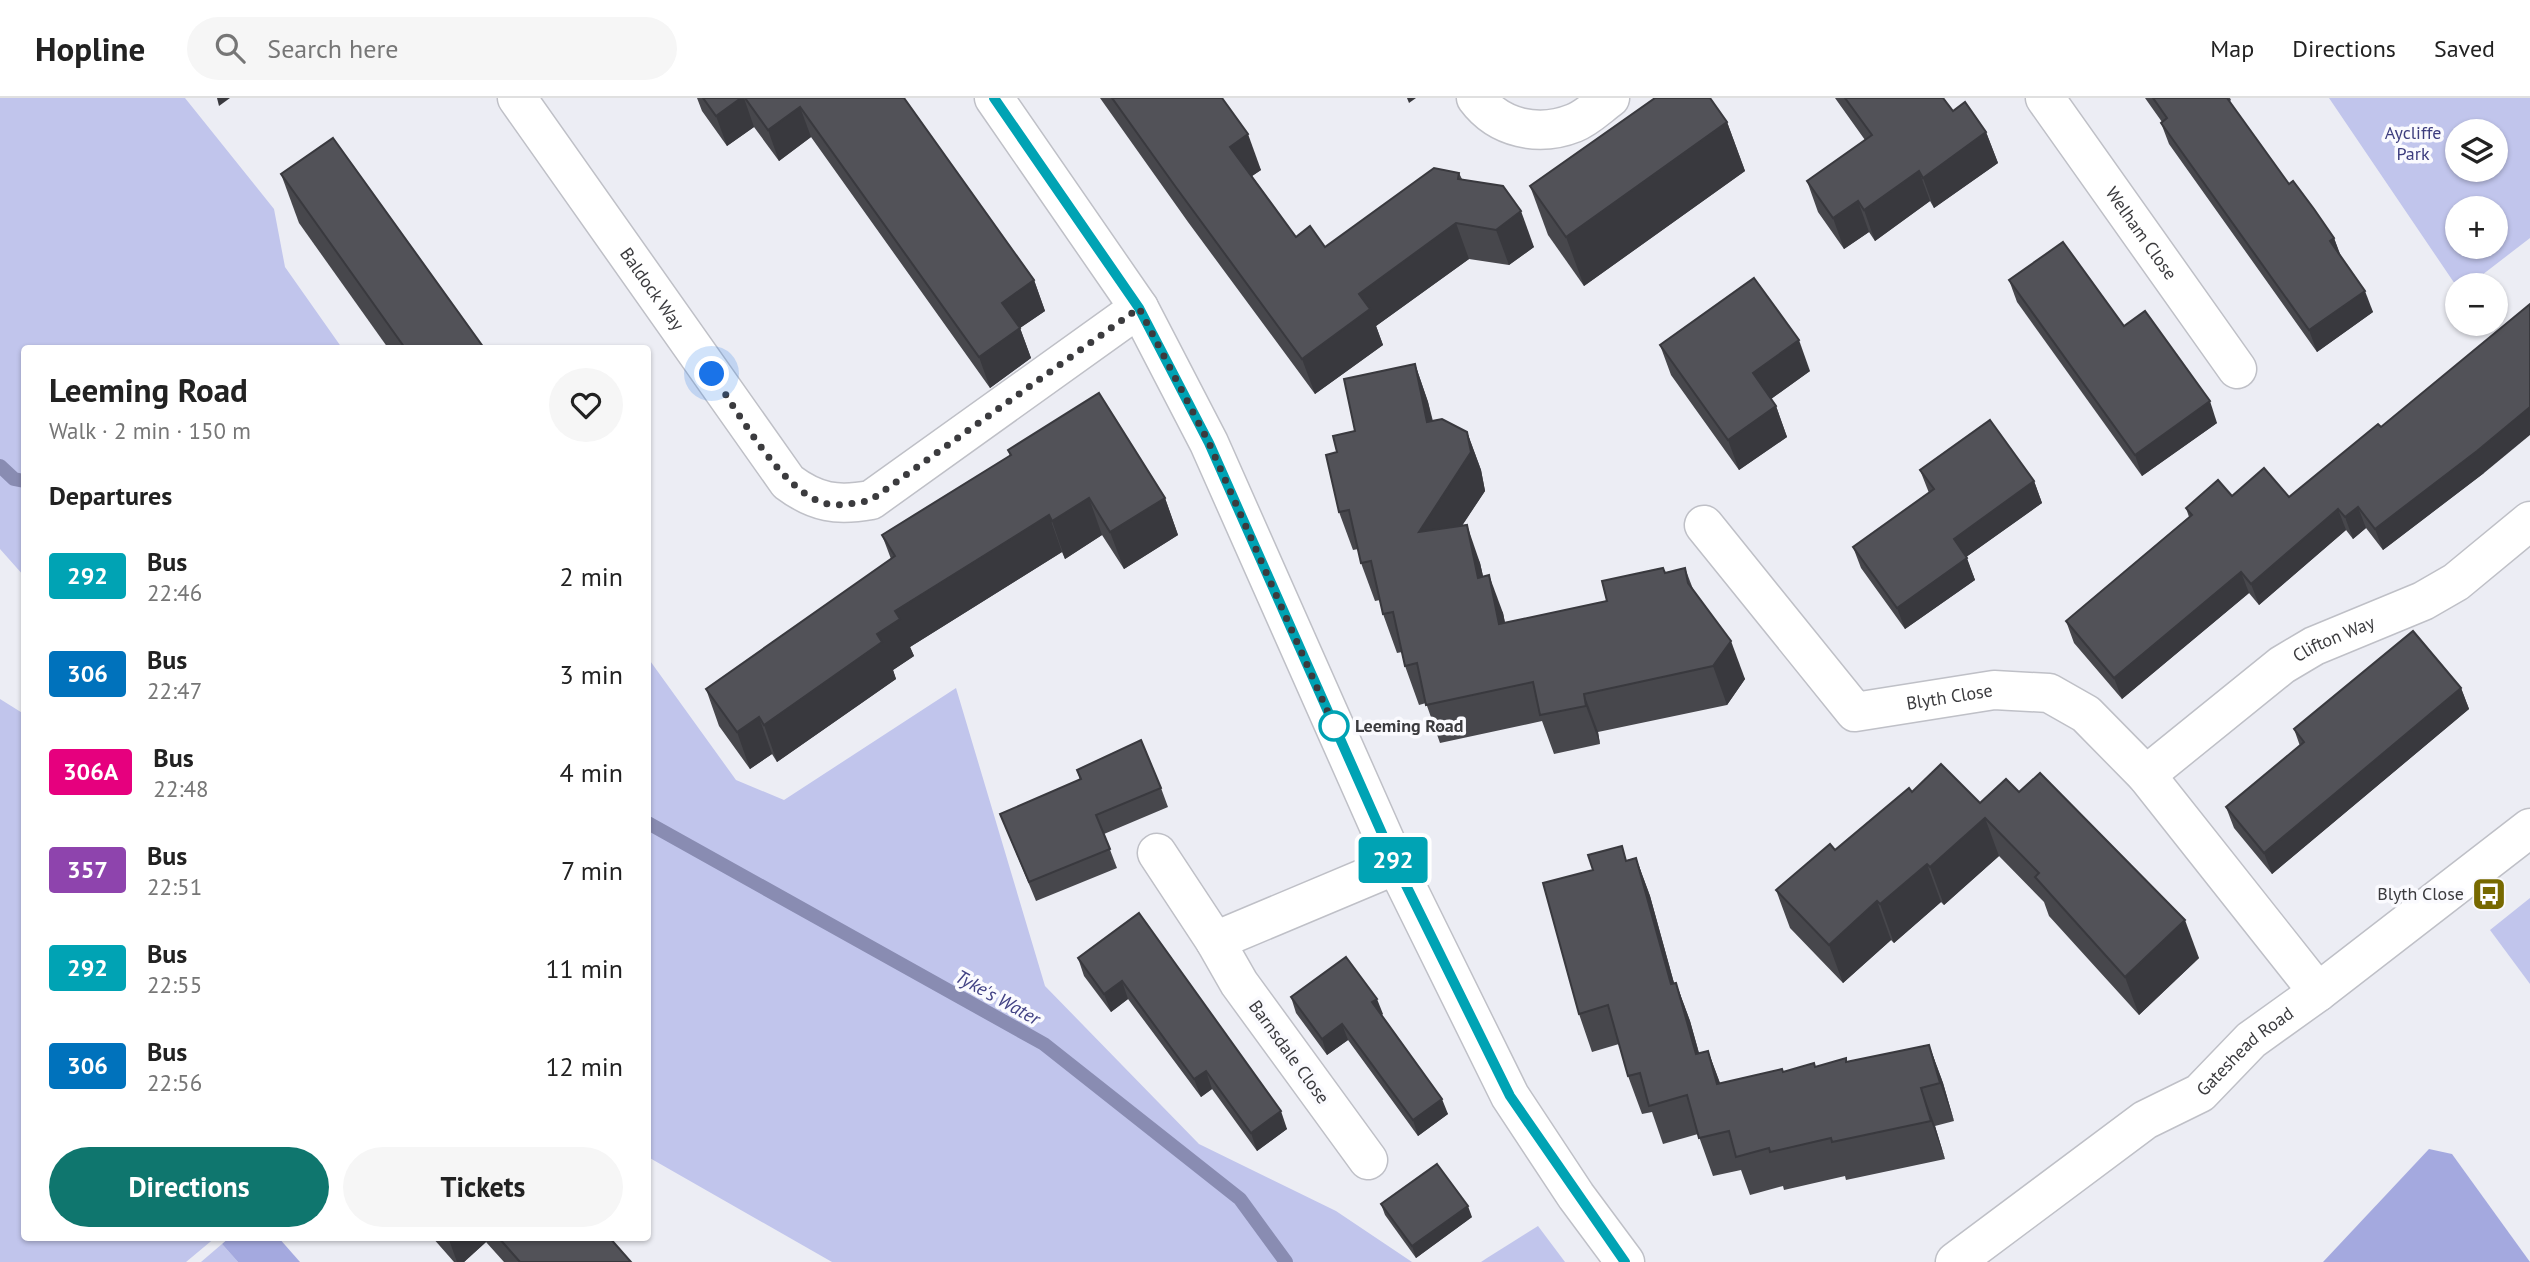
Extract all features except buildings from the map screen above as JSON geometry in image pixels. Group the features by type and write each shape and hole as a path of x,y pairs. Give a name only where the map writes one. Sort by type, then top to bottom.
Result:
{"street":[{"name":"Baldock Way","path":"517,98 788,482 807,496 827,503 848,504 871,500 1139,308"},
{"path":"994,98 1139,308 1209,443 1396,865 1510,1096 1576,1196 1625,1262"},
{"path":"1476,98 1484,108 1513,127 1545,131 1576,122 1610,98"},
{"name":"Welham Close","path":"2045,98 2237,369"},
{"name":"Clifton Way","path":"2146,775 2281,666 2314,646 2423,601 2456,582 2530,521"},
{"name":"Blyth Close","path":"1704,525 1855,712 1994,690 2049,693 2086,715 2146,775 2318,992"},
{"name":"Gateshead Road","path":"1955,1262 2145,1121 2200,1093 2251,1040 2318,992 2530,828"},
{"name":"Barnsdale Close","path":"1157,853 1215,941 1239,983 1368,1160"},
{"path":"1215,941 1396,865"}],"green space":[{"path":"0,98 185,98 274,209 285,267 340,345 21,345 21,573 0,549"},
{"name":"Aycliffe Park","path":"2329,98 2530,98 2530,238 2508,255 2508,196 2445,196 2445,259 2503,259 2485,273 2448,273"},
{"path":"651,662 736,780 784,800 956,688 1045,986 1199,1144 1336,1211 1412,1262 832,1262 651,1159"},
{"path":"0,699 21,712 21,1241 211,1241 186,1262 0,1262"},
{"path":"2530,898 2530,984 2490,930"},
{"path":"1538,1226 1565,1262 1481,1262 1487,1258"},
{"path":"222,1244 238,1262 201,1262"}],"shaded area":[{"path":"2429,1149 2452,1154 2530,1262 2323,1262"},
{"path":"225,1241 282,1241 300,1262 238,1262 222,1244"}],"waterway":[{"name":"Tyke's Water","path":"0,466 14,479 21,480"},
{"name":"Tyke's Water","path":"651,825 1044,1044 1240,1199 1286,1262"}],"bus line":[{"name":"292","path":"994,98 1139,308 1209,443 1396,865 1510,1096 1576,1196 1625,1262"}],"place":[{"name":"Leeming Road","path":"1334,726"},
{"name":"Blyth Close","path":"2489,894"}],"route":[{"path":"712,374 788,482 807,496 827,503 848,504 871,500 1139,308 1209,443 1334,726"}]}
